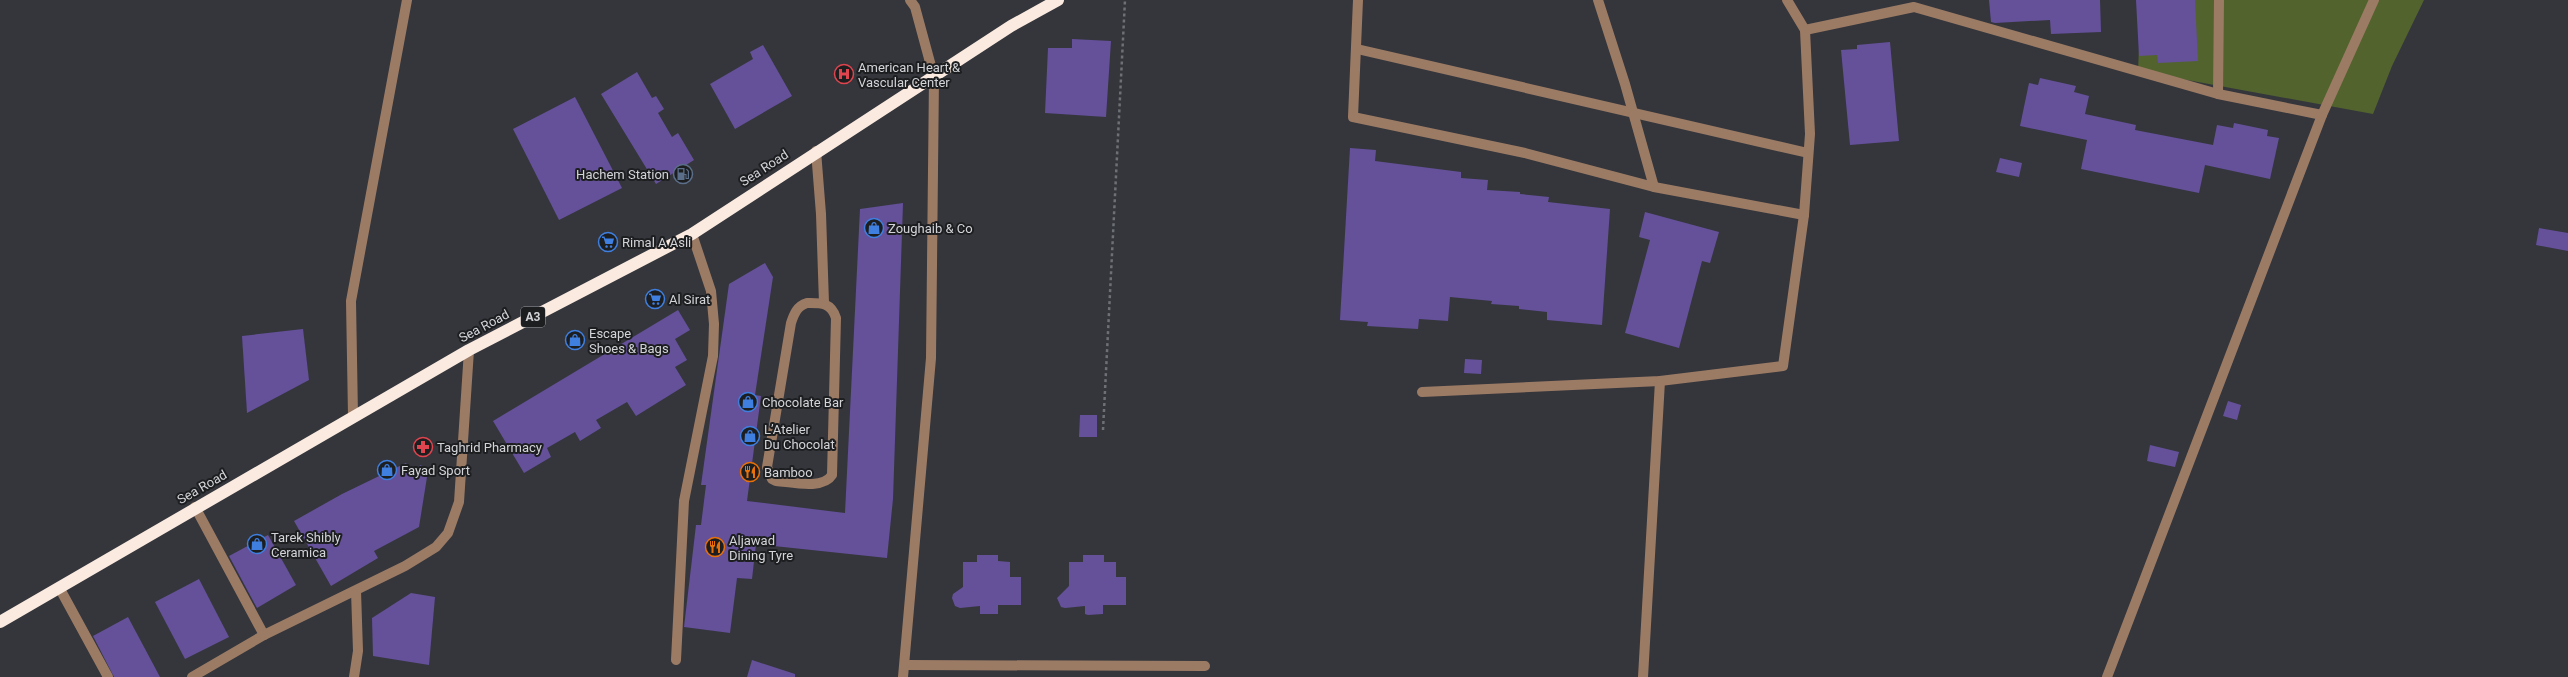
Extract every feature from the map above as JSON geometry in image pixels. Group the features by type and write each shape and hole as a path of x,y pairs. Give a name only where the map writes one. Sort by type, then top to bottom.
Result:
{"highway":[{"name":"Sea Road","path":"0,622 60,589 195,507 468,350 692,234 816,151 934,77 1011,26 1058,0"}],"street":[{"path":"353,416 351,301 407,0"},
{"path":"903,677 931,358 934,77 915,7 910,0"},
{"path":"1358,0 1353,118 1525,153 1654,187 1804,215"},
{"path":"1598,0 1633,111 1654,187"},
{"path":"1422,392 1660,381 1783,366 1804,215 1810,134 1805,30 1786,0"},
{"path":"2218,94 2219,0"},
{"path":"2107,677 2322,114 2374,0"},
{"path":"1805,30 1914,7 2218,94 2322,114"},
{"path":"1357,49 1633,111 1808,153"},
{"path":"816,151 821,214 824,303"},
{"path":"676,660 684,501 713,356 714,340 711,291 692,234"},
{"path":"824,303 830,307 836,318 832,475 830,479 820,483 772,479 767,467 791,323 802,305 824,303"},
{"path":"192,677 264,635 405,566 436,547 448,533 459,502 468,350"},
{"path":"1643,677 1660,381"},
{"path":"195,507 264,635"},
{"path":"60,589 108,677"},
{"path":"354,677 358,651 356,591"},
{"path":"905,665 1205,666"}],"path":[{"path":"1103,430 1125,0"}],"green space":[{"path":"2141,0 2424,0 2392,66 2373,114 2138,71"}],"building":[{"path":"1989,0 2100,0 2101,32 2051,34 2050,20 1991,22"},
{"path":"2136,0 2195,0 2198,61 2158,63 2157,55 2139,56"},
{"path":"1072,39 1111,41 1106,117 1045,113 1048,48 1072,48"},
{"path":"1890,42 1899,141 1850,145 1841,50 1857,49 1857,45"},
{"path":"763,45 792,96 735,129 710,84 753,59 750,52"},
{"path":"637,72 652,98 656,96 664,109 658,113 672,137 678,133 694,160 656,184 601,94"},
{"path":"2040,78 2076,86 2074,92 2089,96 2085,114 2136,125 2135,130 2213,145 2217,125 2233,128 2234,123 2268,130 2267,136 2279,138 2270,179 2205,165 2199,193 2081,169 2087,140 2020,126 2029,83 2038,85"},
{"path":"575,97 622,188 559,220 513,129"},
{"path":"1350,148 1376,150 1375,161 1461,172 1461,178 1488,180 1487,190 1520,192 1520,194 1549,197 1548,202 1610,209 1602,325 1547,320 1547,312 1519,309 1519,306 1491,304 1492,301 1450,297 1448,321 1419,319 1418,329 1367,326 1368,322 1340,320"},
{"path":"2000,158 2022,163 2019,177 1996,172"},
{"path":"903,203 893,499 887,558 756,544 752,579 737,578 730,633 684,627 696,525 701,525 706,485 701,485 729,284 765,263 773,277 755,395 761,396 747,501 845,513 860,209"},
{"path":"1645,212 1719,232 1710,263 1702,261 1679,348 1625,333 1650,240 1639,237"},
{"path":"2539,228 2568,233 2568,251 2536,245"},
{"path":"678,310 690,330 675,339 687,360 675,367 686,385 636,416 627,402 596,420 601,428 580,441 575,432 547,448 551,457 524,473 493,421"},
{"path":"303,329 309,380 247,413 242,336"},
{"path":"1465,359 1482,360 1481,374 1464,373"},
{"path":"2228,401 2241,405 2237,420 2223,416"},
{"path":"1080,415 1097,415 1097,437 1079,437"},
{"path":"2150,445 2179,452 2175,467 2147,461"},
{"path":"406,463 411,471 421,465 427,477 419,527 374,551 378,558 331,586 294,521 342,494"},
{"path":"268,535 296,585 257,608 229,556"},
{"path":"977,555 998,555 998,561 1010,562 1010,577 1021,577 1021,605 998,605 998,614 980,614 980,606 960,608 955,606 952,598 953,594 963,587 963,562 977,562"},
{"path":"1083,555 1104,555 1104,562 1116,562 1116,577 1126,577 1126,605 1103,605 1103,614 1088,615 1085,614 1085,606 1061,607 1057,598 1069,586 1069,562 1083,562"},
{"path":"199,579 229,637 185,659 155,602"},
{"path":"411,593 435,597 429,665 373,656 372,618"},
{"path":"128,617 160,677 114,677 93,636"},
{"path":"752,660 795,674 795,677 747,677"}],"place":[{"name":"American Heart & Vascular Center","path":"844,74"},
{"name":"Hachem Station","path":"683,174"},
{"name":"Zoughaib & Co","path":"874,228"},
{"name":"Rimal A Asli","path":"608,242"},
{"name":"Al Sirat","path":"655,299"},
{"name":"Escape Shoes & Bags","path":"575,340"},
{"name":"Chocolate Bar","path":"748,402"},
{"name":"L’Atelier Du Chocolat","path":"750,436"},
{"name":"Taghrid Pharmacy","path":"423,447"},
{"name":"Fayad Sport","path":"387,470"},
{"name":"Bamboo","path":"750,472"},
{"name":"Tarek Shibly Ceramica","path":"257,544"},
{"name":"Aljawad Dining Tyre","path":"715,547"}]}
